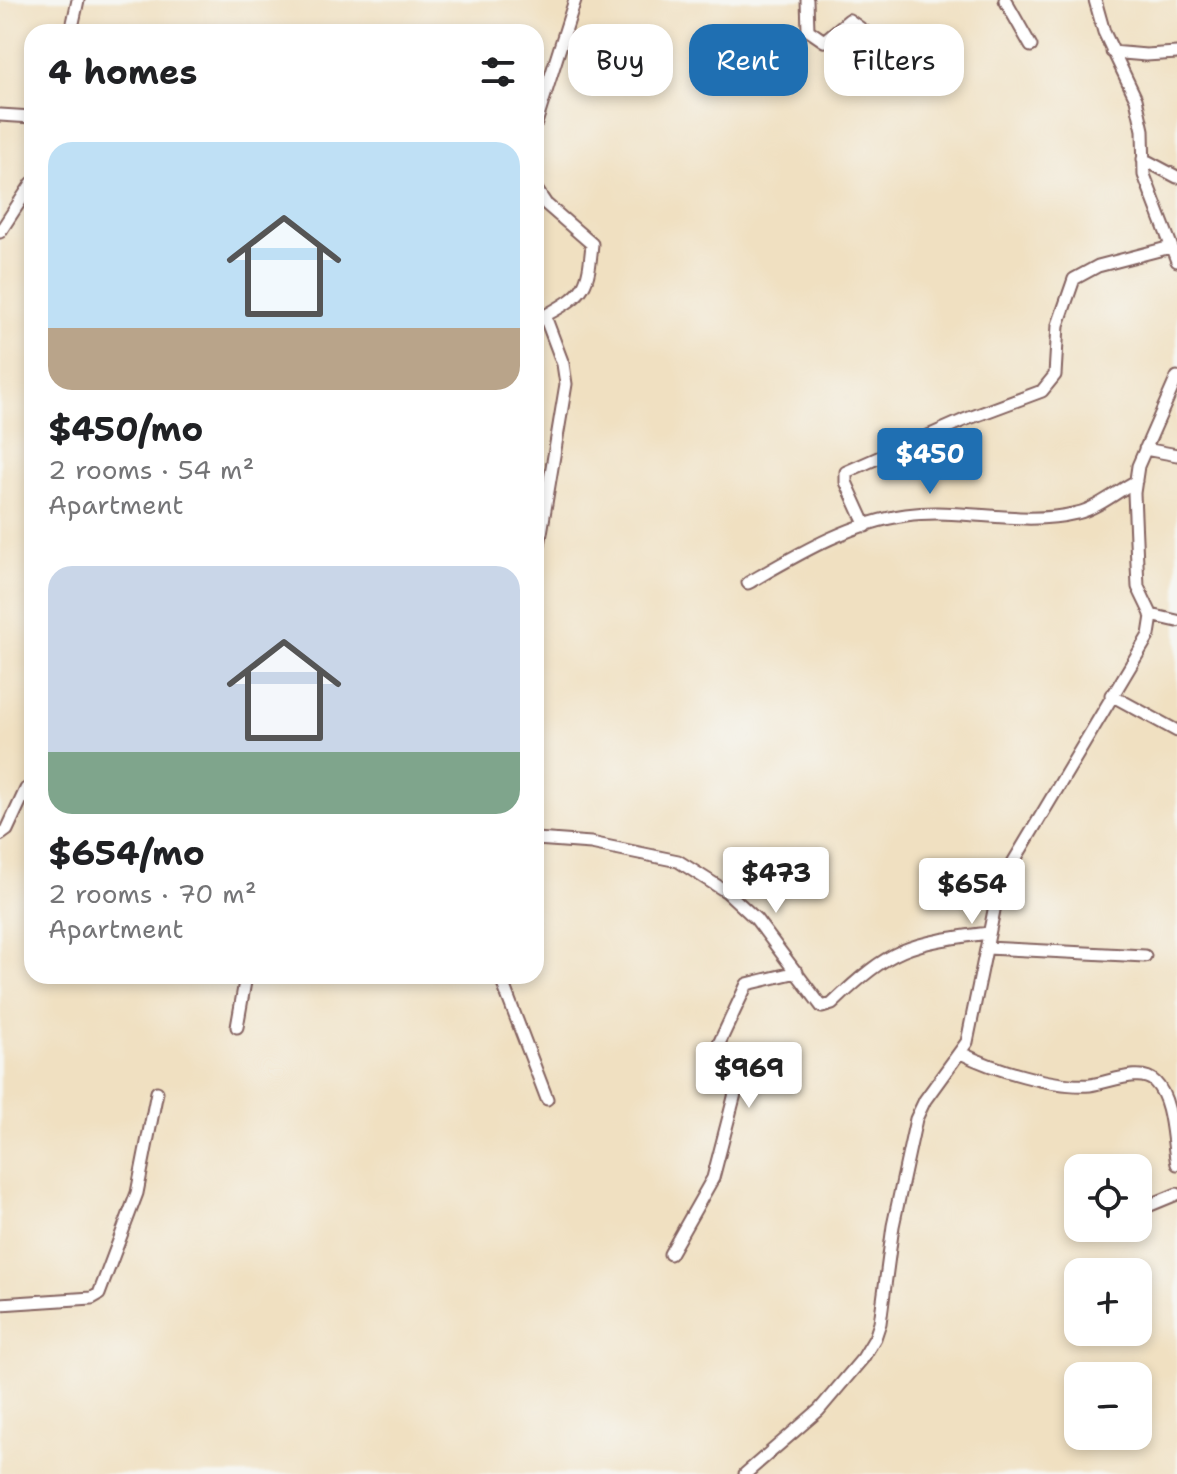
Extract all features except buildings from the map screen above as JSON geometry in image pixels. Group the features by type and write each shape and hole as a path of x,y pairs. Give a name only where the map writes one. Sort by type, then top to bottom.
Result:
{"street":[{"path":"73,24 78,0"},
{"path":"544,98 575,0"},
{"path":"807,0 808,30 824,41"},
{"path":"1005,0 1031,46"},
{"path":"1095,0 1112,52 1131,87 1140,114 1149,195 1177,261"},
{"path":"1112,52 1146,55 1177,53"},
{"path":"0,115 24,116"},
{"path":"1143,159 1177,177"},
{"path":"0,232 24,195"},
{"path":"544,199 559,217 592,244 585,287 577,298 548,314 546,319 563,364 566,384 544,515"},
{"path":"866,526 846,482 846,472 950,425 1042,391 1055,375 1056,333 1074,279 1098,266 1171,247"},
{"path":"745,1474 819,1410 863,1358 875,1338 886,1293 893,1226 916,1119 925,1100 967,1042 999,886 1149,635 1151,615 1138,587 1136,481 1145,449 1177,379"},
{"path":"1145,449 1177,455"},
{"path":"748,583 803,553 866,526 928,513 1015,519 1078,513 1136,481"},
{"path":"1151,615 1177,621"},
{"path":"1111,695 1177,731"},
{"path":"0,835 7,830 24,793"},
{"path":"544,840 607,846 678,861 727,892 756,919 817,1003 826,1007 896,952 915,944 989,933"},
{"path":"987,948 1145,956"},
{"path":"670,1254 713,1178 738,1082 716,1050 747,984 797,972"},
{"path":"237,1027 245,984"},
{"path":"503,984 536,1062 547,1099"},
{"path":"961,1053 991,1068 1059,1083 1089,1085 1140,1076 1149,1078 1158,1085 1166,1101 1177,1164"},
{"path":"0,1304 92,1298 99,1294 137,1193 157,1092"},
{"path":"1152,1204 1177,1194"}]}
